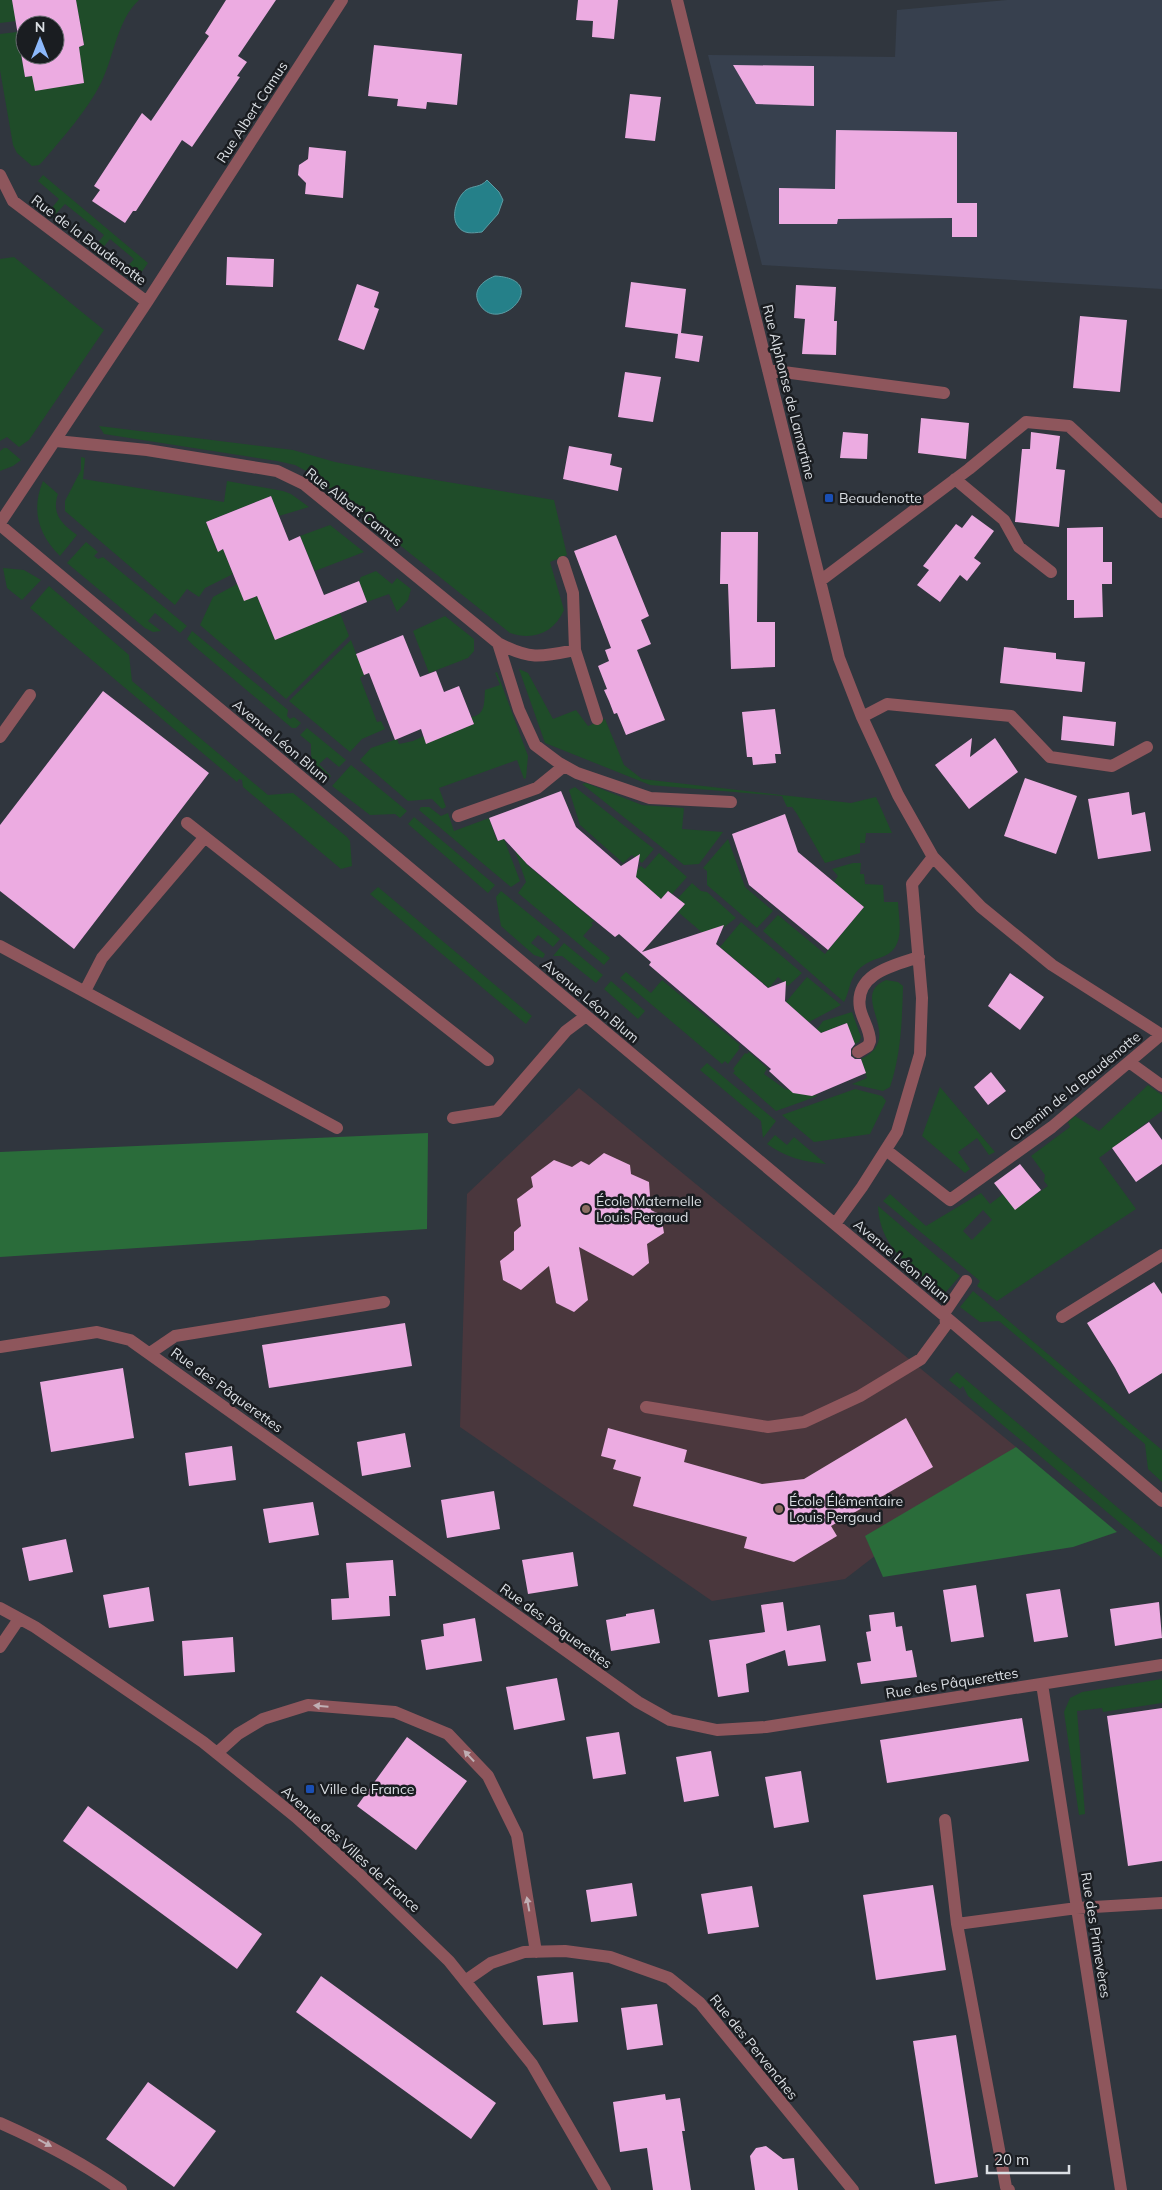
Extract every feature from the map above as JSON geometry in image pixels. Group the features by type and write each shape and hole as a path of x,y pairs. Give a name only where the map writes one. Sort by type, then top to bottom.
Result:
{"street":[{"name":"Rue Albert Camus","path":"0,524 147,302 342,0"},
{"name":"Rue Alphonse de Lamartine","path":"677,0 839,658 862,716 898,795 933,857 981,907 1052,965 1162,1034"},
{"name":"Rue de la Baudenotte","path":"0,176 12,202 147,302"},
{"path":"768,370 944,393"},
{"path":"820,581 955,479 1026,422 1069,426 1162,512"},
{"name":"Rue Albert Camus","path":"56,441 147,450 277,471 304,484 498,643 517,653 533,657 575,650"},
{"path":"955,479 1004,520 1019,547 1051,572"},
{"name":"Avenue Léon Blum","path":"0,524 947,1318 1162,1501"},
{"path":"563,562 573,593 575,650 597,719"},
{"path":"498,643 519,710 535,745 564,766 650,798 732,802"},
{"path":"0,737 30,695"},
{"path":"862,716 887,704 1011,716 1050,757 1112,766 1147,747"},
{"path":"458,816 538,788 564,766"},
{"path":"187,823 488,1060"},
{"path":"85,991 102,958 205,837"},
{"path":"835,1224 897,1132 920,1054 922,998 912,884 933,857"},
{"path":"0,946 337,1128"},
{"path":"858,1052 868,1046 870,1041 860,1008 861,991 865,983 880,971 919,957"},
{"path":"453,1118 497,1111 566,1030 586,1016"},
{"name":"Chemin de la Baudenotte","path":"886,1150 950,1200 1052,1127 1162,1034"},
{"path":"1129,1062 1162,1086"},
{"path":"1062,1317 1162,1255"},
{"path":"646,1408 768,1427 804,1422 860,1396 921,1359 946,1325 947,1318 945,1312 966,1281"},
{"path":"150,1353 175,1336 384,1302"},
{"name":"Rue des Pâquerettes","path":"0,1347 97,1332 130,1340 638,1702 670,1720 717,1730 766,1727 1162,1665"},
{"name":"Avenue des Villes de France","path":"0,1608 59,1643 217,1753 323,1840 449,1961 532,2064 605,2190"},
{"path":"0,1647 19,1619"},
{"name":"Rue des Primevères","path":"1042,1684 1121,2190"},
{"path":"217,1753 238,1734 263,1719 308,1705 395,1712 448,1734 488,1776 517,1835 536,1952"},
{"path":"944,1820 957,1924 1006,2186 1009,2190"},
{"path":"957,1924 1077,1908 1162,1903"},
{"name":"Rue des Pervenches","path":"465,1981 490,1963 524,1952 565,1951 610,1956 668,1978 700,2003 852,2190"},
{"path":"0,2123 41,2141 100,2175 121,2190"}],"shaded area":[{"path":"1007,0 1162,0 1162,289 762,265 708,55 895,57 897,10"},
{"path":"579,1088 1016,1447 845,1579 712,1601 460,1427 467,1194"}],"green space":[{"path":"0,0 12,0 15,21 0,23"},
{"path":"76,0 139,0 132,8 121,28 101,83 89,104 43,161 39,165 32,166 17,153 13,145 0,70 0,34 15,32 15,65 23,65 25,77 36,75 64,86 84,83 77,47 84,45"},
{"path":"43,175 148,263 136,280 121,274 134,259 110,239 97,255 92,251 104,235 65,204 52,218 47,214 59,199 38,181"},
{"path":"14,257 104,330 29,440 19,447 7,437 0,441 0,259"},
{"path":"99,426 293,450 335,462 554,500 567,555 550,562 564,610 555,624 542,633 527,636 510,633 308,472 295,465 104,434"},
{"path":"7,448 21,460 13,466 0,471 0,451"},
{"path":"81,457 85,458 83,479 224,502 227,481 283,491 291,494 309,507 279,516 271,496 206,522 217,551 223,549 233,574 205,588 199,597 187,589 175,605 65,511 65,501 81,470"},
{"path":"43,481 58,494 56,507 59,518 77,535 60,556 46,539 39,521 37,512 39,492"},
{"path":"330,525 364,552 315,571 300,536"},
{"path":"86,542 98,552 94,556 98,559 103,557 187,626 180,633 155,613 148,621 161,631 153,632 145,628 67,563"},
{"path":"3,568 24,570 41,580 22,600 7,588"},
{"path":"376,571 392,584 397,578 411,589 408,600 397,612 389,594 367,602 359,581 361,577"},
{"path":"237,584 257,596 275,640 340,613 349,636 286,699 200,625 213,597"},
{"path":"49,586 129,655 132,681 268,795 293,793 347,837 350,841 352,866 341,869 243,787 242,780 239,779 237,782 30,608"},
{"path":"445,616 474,639 474,651 468,658 429,673 413,631"},
{"path":"192,631 288,710 287,716 290,719 294,717 301,723 296,728 292,728 194,646 187,639"},
{"path":"351,640 364,675 360,678 377,722 381,721 385,729 362,739 350,752 289,701"},
{"path":"519,669 528,673 553,719 576,710 588,726 605,719 624,765 642,779 851,803 876,797 892,833 866,833 865,843 860,843 860,853 825,863 797,814 792,807 787,807 782,796 650,785 545,743"},
{"path":"497,672 528,756 526,778 524,779 517,760 439,788 446,807 442,809 432,799 408,801 360,760 371,748 397,739 399,744 424,736 427,743 474,724 471,717 476,716 482,711 485,690 500,685 495,673"},
{"path":"307,728 346,760 339,767 327,757 319,764 331,776 327,781 318,773 313,765 311,744 300,735"},
{"path":"351,765 407,811 400,818 395,814 370,815 332,786"},
{"path":"586,783 642,805 684,808 682,829 723,832 699,864 684,865 582,784"},
{"path":"575,787 654,849 642,863 632,855 623,863 580,825 569,790"},
{"path":"421,807 429,807 441,816 448,813 454,831 489,818 497,841 504,839 520,881 511,887 419,810"},
{"path":"414,817 495,885 488,893 408,824"},
{"path":"728,839 745,887 773,911 757,928 707,885 707,871 703,868"},
{"path":"519,846 526,864 594,921 591,923 593,925 583,936 610,958 604,965 518,893 526,882 514,848"},
{"path":"659,853 687,877 672,894 668,891 661,899 633,874 641,866 645,869"},
{"path":"853,863 861,863 860,874 864,874 865,884 883,885 884,902 898,902 900,926 895,948 890,953 863,965 858,970 844,1002 763,931 778,915 825,954 864,907 834,882 838,876 832,869"},
{"path":"692,883 701,891 707,892 736,918 719,931 713,928 705,935 678,912 685,904 678,898"},
{"path":"378,887 532,1016 526,1024 370,894"},
{"path":"501,891 560,939 553,947 538,935 531,943 545,954 543,958 534,955 501,926 496,897"},
{"path":"741,922 802,973 788,986 778,977 769,988 720,947"},
{"path":"564,943 603,975 596,983 562,956 553,956"},
{"path":"626,972 651,993 662,980 740,1045 738,1047 740,1048 728,1064 725,1061 722,1064 620,978"},
{"path":"807,977 841,1005 809,1022 786,1002"},
{"path":"886,980 898,982 903,986 897,1062 890,1087 883,1091 852,1084 867,1078 861,1059 874,1050 879,1040 879,1029 872,996 876,987"},
{"path":"611,981 645,1011 638,1019 604,989"},
{"path":"852,1012 861,1037 859,1042 855,1044 846,1023 816,1035 815,1032 823,1021"},
{"path":"749,1052 767,1068 764,1074 785,1089 818,1096 776,1111 733,1073 735,1071 733,1069 745,1053"},
{"path":"707,1063 776,1121 763,1138 761,1121 700,1070"},
{"path":"1148,1085 1162,1095 1162,1111 1099,1158 1136,1209 997,1301 977,1286 980,1281 883,1201 890,1194 926,1226 981,1193 990,1204 1003,1194 1015,1209 1048,1186 1044,1181 1045,1175 1031,1156 1070,1127 1068,1122 1075,1116 1099,1131","holes":["983,1210 992,1220 972,1240 963,1231"]},
{"path":"940,1087 995,1152 989,1155 977,1138 958,1152 970,1169 965,1173 922,1136"},
{"path":"855,1089 882,1096 886,1101 870,1134 814,1142 782,1115"},
{"path":"428,1133 427,1229 0,1257 0,1152"},
{"path":"775,1135 787,1145 794,1137 826,1164 795,1158 774,1149 767,1144"},
{"path":"878,1206 960,1276 944,1294 900,1257 885,1235 880,1221"},
{"path":"973,1291 1162,1450 1162,1482 1148,1469 1145,1444 999,1321 980,1322 960,1307"},
{"path":"957,1372 1162,1545 1162,1558 968,1396 963,1386 960,1389 949,1380"},
{"path":"1016,1447 1117,1532 1073,1547 883,1577 865,1536"},
{"path":"1162,1679 1162,1703 1103,1712 1102,1708 1077,1711 1085,1814 1079,1815 1064,1712 1070,1698 1082,1692"}],"water":[{"path":"487,180 499,192 503,200 498,214 482,232 465,232 459,228 455,221 455,211 458,202 466,190"},
{"path":"495,276 512,279 520,286 521,295 517,303 509,310 499,314 489,313 480,305 477,295 479,287"}],"building":[{"path":"12,0 76,0 84,45 79,47 84,83 35,91 32,76 25,77 23,65 65,65 65,15 15,15 15,18"},
{"path":"226,0 276,0 238,56 247,62 237,76 240,77 192,147 182,140 136,211 133,211 125,223 92,201 100,190 94,186 142,113 151,121 209,36 205,33"},
{"path":"578,0 618,0 614,39 592,37 593,21 576,20"},
{"path":"374,45 462,54 457,105 427,102 426,109 397,106 398,99 368,96"},
{"path":"733,65 814,66 814,106 756,104"},
{"path":"630,94 661,97 655,141 625,138"},
{"path":"836,130 957,132 957,203 977,203 977,237 952,237 952,218 838,219 837,224 779,224 779,188 835,189"},
{"path":"309,147 346,151 343,198 305,194 306,183 298,175 299,165 308,159"},
{"path":"227,257 274,259 273,287 226,285"},
{"path":"631,282 686,289 681,333 703,336 699,362 675,358 678,334 625,327"},
{"path":"357,284 379,292 374,307 379,309 364,350 338,340"},
{"path":"796,285 836,287 834,321 837,321 836,355 802,354 805,319 794,318"},
{"path":"1080,316 1127,320 1120,392 1073,388"},
{"path":"625,372 661,377 653,422 618,417"},
{"path":"921,418 969,423 966,459 918,453"},
{"path":"843,432 868,434 867,459 840,458"},
{"path":"1031,432 1060,436 1056,469 1065,470 1059,527 1015,522 1022,449 1030,449"},
{"path":"569,446 612,454 610,465 622,468 618,491 563,479"},
{"path":"271,496 289,541 300,536 324,595 359,581 367,602 275,640 257,596 244,601 223,549 218,552 206,522"},
{"path":"972,515 994,531 974,558 981,563 967,581 960,575 940,602 917,585 929,570 923,566 956,524 962,528"},
{"path":"1103,527 1103,562 1112,562 1112,584 1102,584 1103,617 1074,618 1074,600 1067,600 1067,528"},
{"path":"721,532 758,532 757,622 775,622 775,667 731,669 728,584 720,584"},
{"path":"616,535 649,616 641,620 651,644 637,650 665,720 626,735 617,713 614,714 604,690 607,689 598,666 609,661 605,650 611,648 574,551"},
{"path":"403,635 420,677 436,671 444,692 459,686 474,724 426,744 421,729 395,740 369,673 364,675 356,654"},
{"path":"1004,647 1056,653 1056,659 1085,662 1082,692 1000,683"},
{"path":"103,691 209,773 74,949 0,891 0,825"},
{"path":"775,709 781,754 775,754 776,763 753,765 752,757 747,757 742,712"},
{"path":"1063,716 1116,722 1114,746 1061,740"},
{"path":"972,738 970,757 995,738 1018,772 969,809 935,765"},
{"path":"1025,778 1077,796 1056,854 1004,836"},
{"path":"561,791 576,827 621,866 640,854 636,877 661,899 668,891 685,904 642,952 724,925 716,944 768,988 786,981 785,1001 821,1033 847,1023 855,1044 851,1049 851,1056 855,1059 861,1059 866,1073 812,1096 793,1093 769,1071 771,1069 649,965 651,962 619,934 615,937 577,906 527,864 504,839 498,841 489,818"},
{"path":"1129,792 1132,815 1145,812 1151,851 1098,859 1088,799"},
{"path":"785,814 798,852 864,907 828,950 749,885 732,834"},
{"path":"1010,973 1044,997 1020,1030 988,1006"},
{"path":"991,1072 1006,1091 988,1105 974,1087"},
{"path":"1149,1122 1162,1140 1162,1164 1136,1182 1112,1148"},
{"path":"604,1153 630,1165 631,1174 649,1182 651,1210 661,1215 664,1233 647,1244 649,1263 633,1276 579,1247 588,1300 574,1312 556,1303 549,1266 521,1290 503,1280 500,1261 514,1250 514,1232 521,1226 517,1199 533,1187 531,1177 554,1160 572,1167 581,1161 589,1165"},
{"path":"1020,1164 1041,1190 1015,1210 994,1183"},
{"path":"1154,1282 1162,1294 1162,1373 1129,1394 1087,1323"},
{"path":"405,1323 412,1366 269,1388 262,1345"},
{"path":"123,1368 134,1438 51,1452 40,1382"},
{"path":"906,1418 933,1467 831,1526 837,1536 794,1562 744,1548 747,1537 633,1506 641,1477 613,1469 616,1460 601,1456 608,1428 687,1450 684,1462 762,1484 804,1479"},
{"path":"405,1433 411,1467 362,1476 357,1442"},
{"path":"232,1446 236,1480 189,1486 185,1453"},
{"path":"494,1491 500,1529 447,1538 441,1500"},
{"path":"313,1502 319,1535 269,1543 263,1509"},
{"path":"66,1539 73,1572 29,1581 22,1548"},
{"path":"573,1552 578,1586 528,1594 522,1560"},
{"path":"393,1560 396,1596 389,1596 390,1616 332,1620 331,1599 349,1598 346,1563"},
{"path":"976,1585 984,1637 951,1642 943,1590"},
{"path":"149,1587 154,1621 109,1628 103,1595"},
{"path":"1060,1589 1068,1637 1034,1642 1026,1594"},
{"path":"783,1602 787,1631 820,1625 826,1661 788,1666 785,1650 746,1664 749,1692 718,1697 709,1640 765,1632 761,1605"},
{"path":"1159,1602 1162,1638 1115,1646 1110,1609"},
{"path":"654,1609 660,1643 611,1651 606,1620"},
{"path":"894,1612 896,1627 902,1626 906,1651 912,1650 917,1677 861,1684 857,1663 871,1661 866,1632 871,1631 869,1615"},
{"path":"475,1618 482,1661 426,1670 421,1640 444,1636 443,1624"},
{"path":"233,1637 235,1672 184,1676 182,1641"},
{"path":"557,1678 565,1720 514,1730 506,1687"},
{"path":"1162,1708 1162,1861 1128,1866 1107,1716"},
{"path":"1022,1718 1029,1761 887,1783 880,1740"},
{"path":"619,1732 626,1774 593,1779 586,1737"},
{"path":"407,1737 467,1781 416,1850 357,1806"},
{"path":"711,1751 719,1796 684,1802 676,1757"},
{"path":"801,1771 809,1822 774,1828 765,1777"},
{"path":"88,1806 262,1934 237,1969 63,1841"},
{"path":"632,1883 637,1916 591,1922 586,1890"},
{"path":"933,1885 946,1970 876,1980 863,1895"},
{"path":"752,1886 759,1927 708,1934 701,1894"},
{"path":"573,1972 578,2022 543,2025 537,1976"},
{"path":"321,1976 496,2103 471,2139 296,2012"},
{"path":"657,2004 663,2045 627,2050 621,2008"},
{"path":"956,2035 978,2177 935,2184 913,2041"},
{"path":"148,2082 216,2131 174,2187 106,2139"},
{"path":"665,2094 666,2100 680,2098 685,2131 682,2131 691,2190 653,2190 647,2148 620,2152 613,2102"},
{"path":"766,2146 783,2159 794,2158 798,2190 755,2190 750,2156 756,2148"}],"place":[{"name":"Beaudenotte","path":"829,498"},
{"name":"École Maternelle Louis Pergaud","path":"586,1209"},
{"name":"École Élémentaire Louis Pergaud","path":"779,1509"},
{"name":"Ville de France","path":"310,1789"}]}
